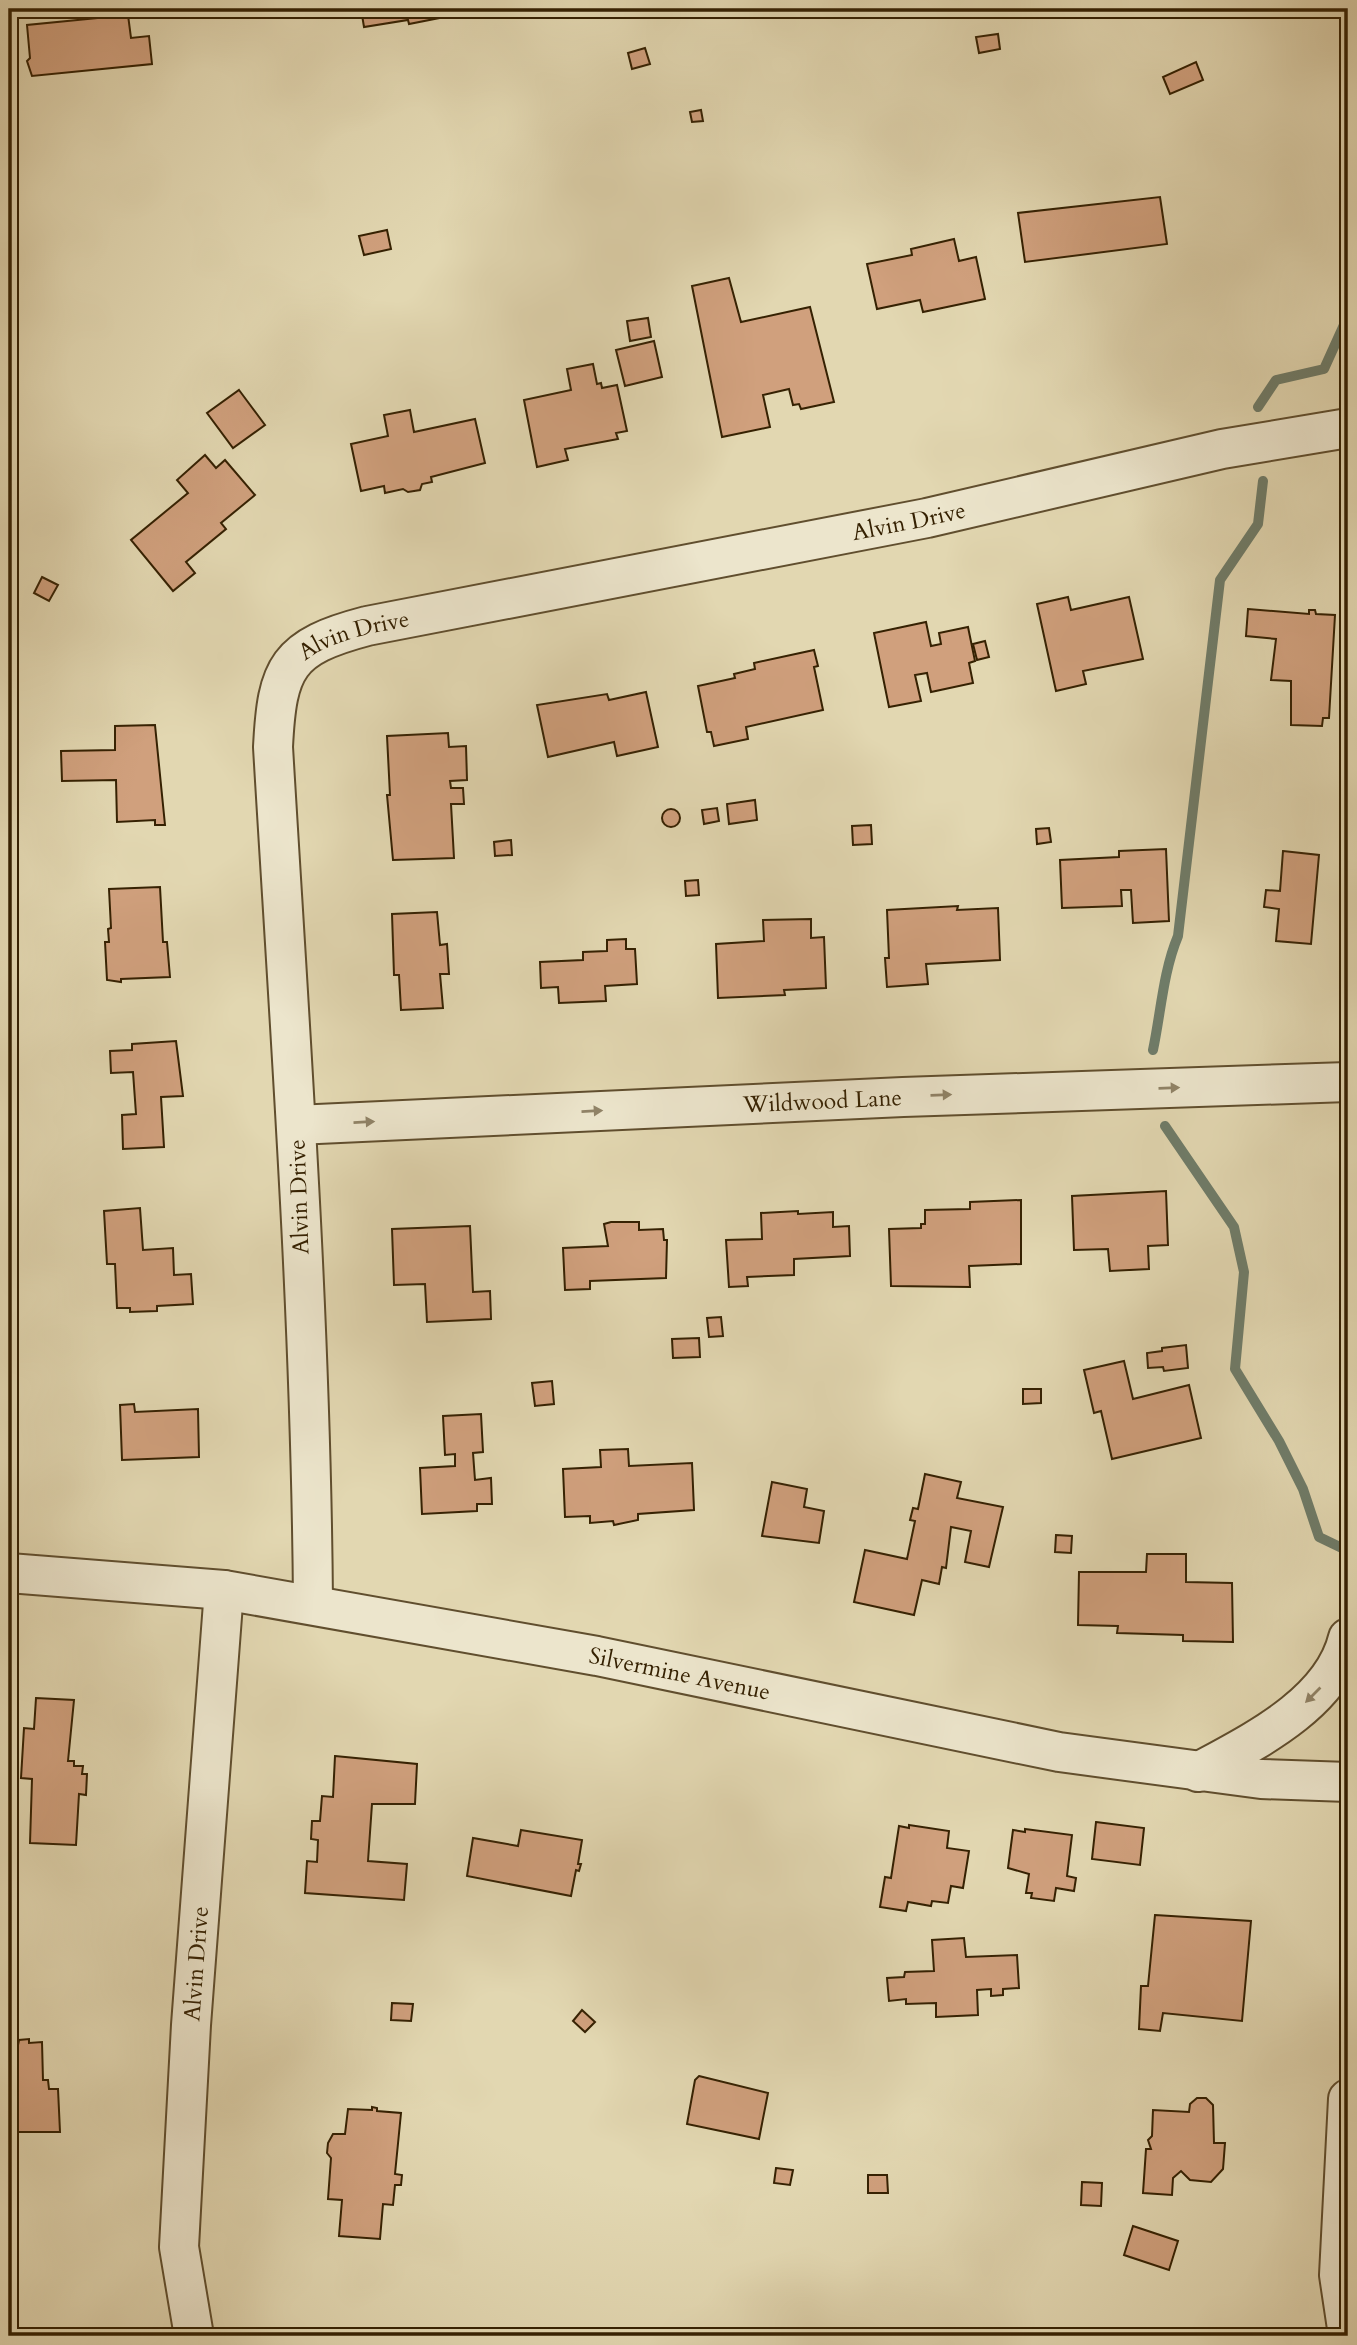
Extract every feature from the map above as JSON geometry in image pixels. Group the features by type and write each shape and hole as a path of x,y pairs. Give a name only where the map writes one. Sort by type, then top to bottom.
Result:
{"street":[{"name":"Alvin Drive","path":"313,1604 312,1505 296,1125 273,747 274,710 281,680 293,661 309,646 331,635 367,626 927,518 1222,449 1348,428"},
{"name":"Wildwood Lane","path":"296,1125 903,1097 1348,1082"},
{"name":"Silvermine Avenue","path":"9,1573 224,1590 676,1671 997,1740 1198,1772 1316,1783 1348,1782"},
{"name":"Alvin Drive","path":"194,2336 179,2247 191,2025 224,1590"},
{"path":"1198,1772 1237,1751 1308,1700 1329,1678 1348,1638"},
{"path":"1348,2099 1339,2275 1348,2335"}],"building":[{"path":"361,9 485,9 409,24 408,20 364,27"},
{"path":"128,15 131,38 149,36 152,64 32,76 27,61 30,58 27,25"},
{"path":"998,34 1000,49 979,53 976,37"},
{"path":"645,48 650,64 632,69 628,53"},
{"path":"1196,62 1203,80 1170,94 1163,77"},
{"path":"701,110 703,121 692,122 690,112"},
{"path":"1160,197 1167,244 1025,262 1018,213"},
{"path":"387,230 391,249 364,255 359,236"},
{"path":"954,239 959,261 976,257 985,299 923,312 920,300 877,309 867,264 912,255 911,249"},
{"path":"729,278 741,322 810,307 834,402 801,409 799,404 793,405 789,389 763,395 770,427 722,437 692,286"},
{"path":"648,318 651,337 630,341 627,321"},
{"path":"654,341 662,377 625,386 616,350"},
{"path":"593,364 597,384 601,383 602,388 617,385 627,431 616,433 618,439 565,449 568,460 537,467 524,400 571,390 567,369"},
{"path":"239,390 265,425 233,448 207,413"},
{"path":"410,410 414,432 475,419 485,463 431,477 432,482 422,484 420,490 408,492 403,489 385,493 384,486 361,491 351,444 388,436 384,415"},
{"path":"205,455 216,468 225,460 255,495 221,523 226,529 186,562 195,573 173,591 131,540 188,493 177,480"},
{"path":"42,577 58,585 49,601 34,593"},
{"path":"1068,597 1071,610 1129,597 1143,659 1083,671 1086,684 1056,691 1037,604"},
{"path":"1248,609 1309,614 1309,610 1315,610 1316,614 1335,615 1329,718 1323,718 1322,726 1291,725 1291,681 1271,680 1276,639 1246,636"},
{"path":"926,622 931,646 941,644 939,633 968,627 975,661 969,663 973,683 931,692 927,673 915,675 921,701 889,707 874,633"},
{"path":"985,641 989,657 977,660 973,644"},
{"path":"814,650 818,666 814,667 823,710 746,727 748,739 714,746 711,732 707,732 698,686 735,678 734,674 755,669 754,663"},
{"path":"646,692 658,747 617,756 614,742 548,757 537,705 607,694 609,700"},
{"path":"155,725 165,825 155,825 155,820 117,822 116,780 62,781 61,751 115,750 115,726"},
{"path":"448,733 449,747 466,746 467,780 450,781 451,788 463,788 464,804 451,804 454,858 393,860 387,795 390,795 387,736"},
{"path":"755,800 757,820 729,824 727,804"},
{"path":"717,808 719,821 704,824 702,810"},
{"path":"671,809 677,812 680,818 677,824 671,827 665,824 662,818 665,812"},
{"path":"871,825 872,844 853,845 852,826"},
{"path":"1049,828 1051,842 1037,844 1036,829"},
{"path":"9,837 14,837 18,903 9,904"},
{"path":"511,840 512,855 495,856 494,842"},
{"path":"1166,849 1169,921 1133,923 1131,890 1121,890 1122,906 1062,908 1060,860 1119,857 1119,851"},
{"path":"1283,851 1319,855 1311,944 1276,941 1279,909 1264,907 1266,890 1280,891"},
{"path":"698,880 699,895 686,896 685,881"},
{"path":"160,887 163,942 167,942 170,977 121,979 121,982 107,980 105,942 109,942 108,929 111,928 109,889"},
{"path":"958,906 957,910 998,908 1000,960 926,964 928,984 887,987 887,910"},
{"path":"437,912 440,945 447,944 449,974 440,974 443,1008 401,1010 399,975 394,975 392,914"},
{"path":"811,919 811,938 824,937 826,988 784,990 785,995 718,998 716,944 764,941 763,920"},
{"path":"626,939 626,949 635,949 637,984 605,986 606,1001 559,1003 558,987 541,988 540,962 583,960 583,952 607,951 607,940"},
{"path":"176,1041 183,1096 161,1097 164,1147 123,1149 122,1115 136,1114 133,1072 111,1073 110,1051 132,1050 132,1044"},
{"path":"1166,1191 1168,1245 1148,1246 1149,1269 1110,1271 1108,1249 1074,1250 1072,1196"},
{"path":"1021,1200 1021,1264 969,1266 970,1287 891,1286 889,1229 921,1228 921,1224 925,1224 925,1210 970,1209 970,1202"},
{"path":"140,1208 143,1250 173,1248 174,1275 191,1274 193,1304 157,1306 157,1311 130,1312 130,1308 117,1308 115,1264 107,1264 104,1211"},
{"path":"798,1211 798,1214 833,1212 833,1227 849,1226 850,1256 794,1259 794,1275 747,1277 748,1286 729,1287 726,1240 762,1239 761,1213"},
{"path":"639,1222 639,1230 663,1229 664,1240 667,1240 666,1278 590,1281 590,1289 565,1290 563,1248 608,1246 604,1224"},
{"path":"470,1226 473,1292 490,1291 491,1319 427,1322 425,1284 394,1285 392,1229"},
{"path":"721,1317 723,1336 709,1337 707,1318"},
{"path":"699,1338 700,1357 673,1358 672,1339"},
{"path":"1186,1345 1188,1368 1164,1371 1163,1367 1148,1368 1147,1353"},
{"path":"1124,1361 1133,1399 1189,1385 1201,1438 1112,1459 1101,1411 1094,1413 1084,1370"},
{"path":"552,1381 554,1404 535,1406 532,1383"},
{"path":"1023,1389 1041,1389 1041,1403 1023,1404"},
{"path":"134,1404 135,1412 198,1409 199,1457 122,1460 120,1405"},
{"path":"481,1414 483,1452 473,1453 475,1480 491,1478 492,1504 477,1504 477,1511 422,1514 420,1468 455,1466 455,1454 445,1455 443,1416"},
{"path":"628,1449 629,1466 692,1463 694,1510 638,1514 638,1520 614,1525 613,1521 590,1523 590,1516 565,1517 563,1469 601,1467 600,1450"},
{"path":"925,1474 961,1482 957,1498 1003,1507 989,1567 965,1562 971,1531 951,1527 946,1568 942,1567 939,1584 922,1580 914,1615 854,1602 865,1550 907,1559 915,1521 910,1520 913,1508 918,1509"},
{"path":"772,1482 807,1489 804,1507 824,1511 819,1543 762,1536"},
{"path":"1056,1535 1072,1536 1071,1553 1055,1552"},
{"path":"1147,1554 1186,1554 1186,1582 1232,1583 1233,1642 1183,1641 1183,1635 1117,1633 1118,1626 1078,1625 1079,1572 1146,1572"},
{"path":"36,1698 74,1700 68,1761 74,1761 74,1766 83,1766 82,1774 87,1774 86,1795 79,1794 76,1845 30,1843 32,1779 21,1778 24,1728 34,1729"},
{"path":"335,1756 417,1764 415,1804 372,1804 368,1861 407,1864 404,1900 305,1893 307,1861 317,1862 318,1840 311,1839 312,1821 320,1821 322,1796 333,1797"},
{"path":"1096,1822 1144,1828 1140,1865 1092,1859"},
{"path":"909,1825 949,1831 947,1848 969,1851 963,1888 951,1886 948,1903 932,1901 931,1906 908,1902 906,1911 880,1907 885,1877 891,1878 899,1826 909,1828"},
{"path":"1025,1829 1072,1835 1067,1876 1076,1878 1074,1891 1056,1888 1054,1901 1031,1898 1032,1893 1026,1893 1029,1874 1008,1868 1013,1830 1025,1832"},
{"path":"521,1830 582,1840 578,1864 581,1864 579,1871 576,1870 571,1896 467,1876 473,1838 518,1846"},
{"path":"1155,1915 1251,1921 1242,2021 1163,2013 1160,2031 1139,2029 1141,1986 1148,1986"},
{"path":"964,1938 966,1957 1017,1955 1019,1988 1003,1989 1003,1995 991,1996 991,1989 977,1990 978,2015 936,2017 936,2003 906,2004 906,1999 889,2001 887,1978 904,1977 905,1972 934,1971 932,1940"},
{"path":"392,2003 413,2004 411,2021 391,2020"},
{"path":"582,2010 595,2022 585,2032 573,2021"},
{"path":"29,2039 29,2043 42,2042 43,2080 48,2080 49,2089 58,2089 60,2132 9,2132 9,2046 18,2045 19,2040"},
{"path":"699,2076 768,2093 759,2139 687,2124 695,2080"},
{"path":"1197,2098 1206,2098 1213,2105 1214,2143 1225,2143 1223,2169 1211,2182 1190,2180 1181,2171 1173,2178 1172,2195 1143,2193 1146,2149 1151,2149 1148,2140 1152,2136 1153,2110 1189,2112 1190,2104"},
{"path":"372,2107 377,2108 377,2111 401,2113 395,2174 402,2175 401,2185 395,2185 393,2205 383,2204 380,2239 339,2236 342,2200 328,2199 331,2158 327,2153 328,2143 333,2134 345,2134 348,2109 372,2110"},
{"path":"776,2168 793,2170 790,2185 774,2183"},
{"path":"868,2175 887,2175 888,2193 868,2193"},
{"path":"1082,2182 1102,2183 1101,2206 1081,2205"},
{"path":"1133,2226 1178,2241 1169,2270 1124,2255"}],"waterway":[{"path":"1258,407 1276,380 1324,369 1348,316"},
{"path":"1153,1050 1166,978 1178,936 1220,580 1258,524 1263,481"},
{"path":"1165,1126 1234,1227 1244,1272 1235,1369 1279,1441 1303,1489 1319,1537 1344,1549"}]}
